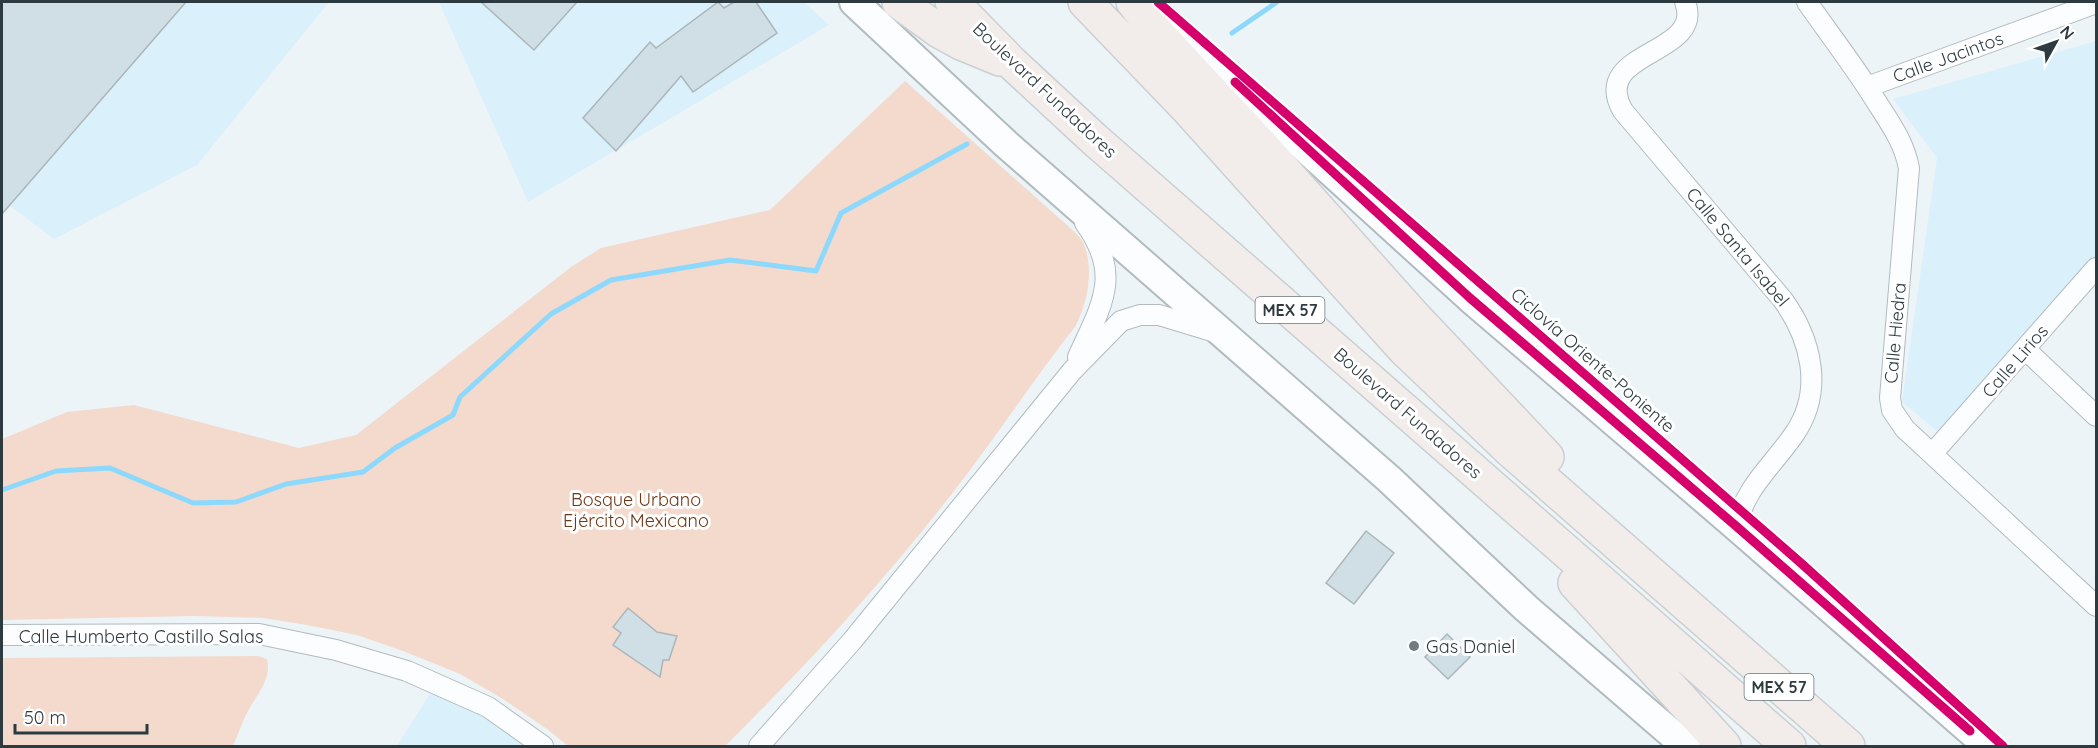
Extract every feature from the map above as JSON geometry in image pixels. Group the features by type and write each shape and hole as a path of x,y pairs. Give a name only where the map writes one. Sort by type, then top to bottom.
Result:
{"highway":[{"path":"899,2 939,31 961,43 1013,64"},
{"path":"914,2 937,19 956,16"},
{"path":"928,2 956,16 1013,64"},
{"path":"1060,2 1205,88"},
{"path":"1085,2 1205,88"},
{"path":"1133,2 1161,27 1205,88"},
{"name":"Boulevard Fundadores","path":"1013,64 1094,139 1789,747"},
{"name":"MEX 57","path":"1205,88 1456,361 1710,627 1848,747"},
{"path":"1485,480 1534,538 1724,747"}],"main road":[{"path":"854,2 1006,144 1389,479 1526,608 1686,747"},
{"path":"1144,2 1161,27"},
{"path":"1205,88 1470,298 1989,747"}],"street":[{"name":"Calle Santa Isabel","path":"1685,2 1688,19 1686,27 1678,35 1632,65 1621,76 1615,87 1616,100 1783,300 1799,325 1812,366 1812,392 1807,411 1796,432 1744,500 1736,526"},
{"name":"Calle Hiedra","path":"1807,2 1900,138 1909,168 1890,398 1892,410 1905,429 2097,606"},
{"name":"Calle Jacintos","path":"1867,87 2097,3"},
{"path":"1066,197 1097,239 1103,258 1106,288 1101,306 1072,371"},
{"name":"Calle Lirios","path":"1932,454 2097,268"},
{"path":"759,747 852,641 1072,371 1121,321 1140,315 1159,315 1221,333"},
{"path":"2026,350 2097,416"},
{"name":"Calle Humberto Castillo Salas","path":"2,635 259,634 336,650 407,671 488,707 543,747"}],"shaded area":[{"path":"2,2 329,2 197,165 54,239 9,205 2,213"},
{"path":"439,2 804,2 829,25 528,202"},
{"path":"2096,41 2096,256 1938,432 1902,402 1937,158 1893,99"},
{"path":"436,684 543,746 397,746"}],"green space":[{"name":"Bosque Urbano Ejército Mexicano","path":"905,81 1079,237 1084,244 1089,265 1086,297 1075,327 978,459 908,549 849,617 725,746 568,746 503,699 460,674 357,635 307,625 263,618 193,616 2,620 2,439 67,412 134,405 299,448 356,435 571,267 601,248 770,210"},
{"path":"258,656 267,659 266,680 246,715 233,746 2,746 2,658"}],"building":[{"path":"2,2 186,2 2,214"},
{"path":"481,2 577,2 534,50"},
{"path":"718,2 724,8 734,2 756,2 777,33 693,92 681,76 616,151 583,118 650,42 656,48"},
{"path":"1366,531 1394,553 1354,604 1326,583"},
{"path":"628,608 657,632 677,636 669,660 663,660 660,677 613,645 621,633 613,627"},
{"path":"1447,634 1470,657 1448,679 1425,657"}],"waterway":[{"path":"1232,33 1277,2"},
{"path":"2,490 56,471 110,468 193,503 236,502 286,484 363,472 395,448 453,415 460,397 551,314 611,280 730,260 816,271 841,213 967,144"}],"cycle path":[{"name":"Ciclovía Oriente-Poniente","path":"1158,2 1802,564 2003,746"},
{"path":"1235,82 1470,298 1970,731"}],"place":[{"name":"Gas Daniel","path":"1414,646"}]}
